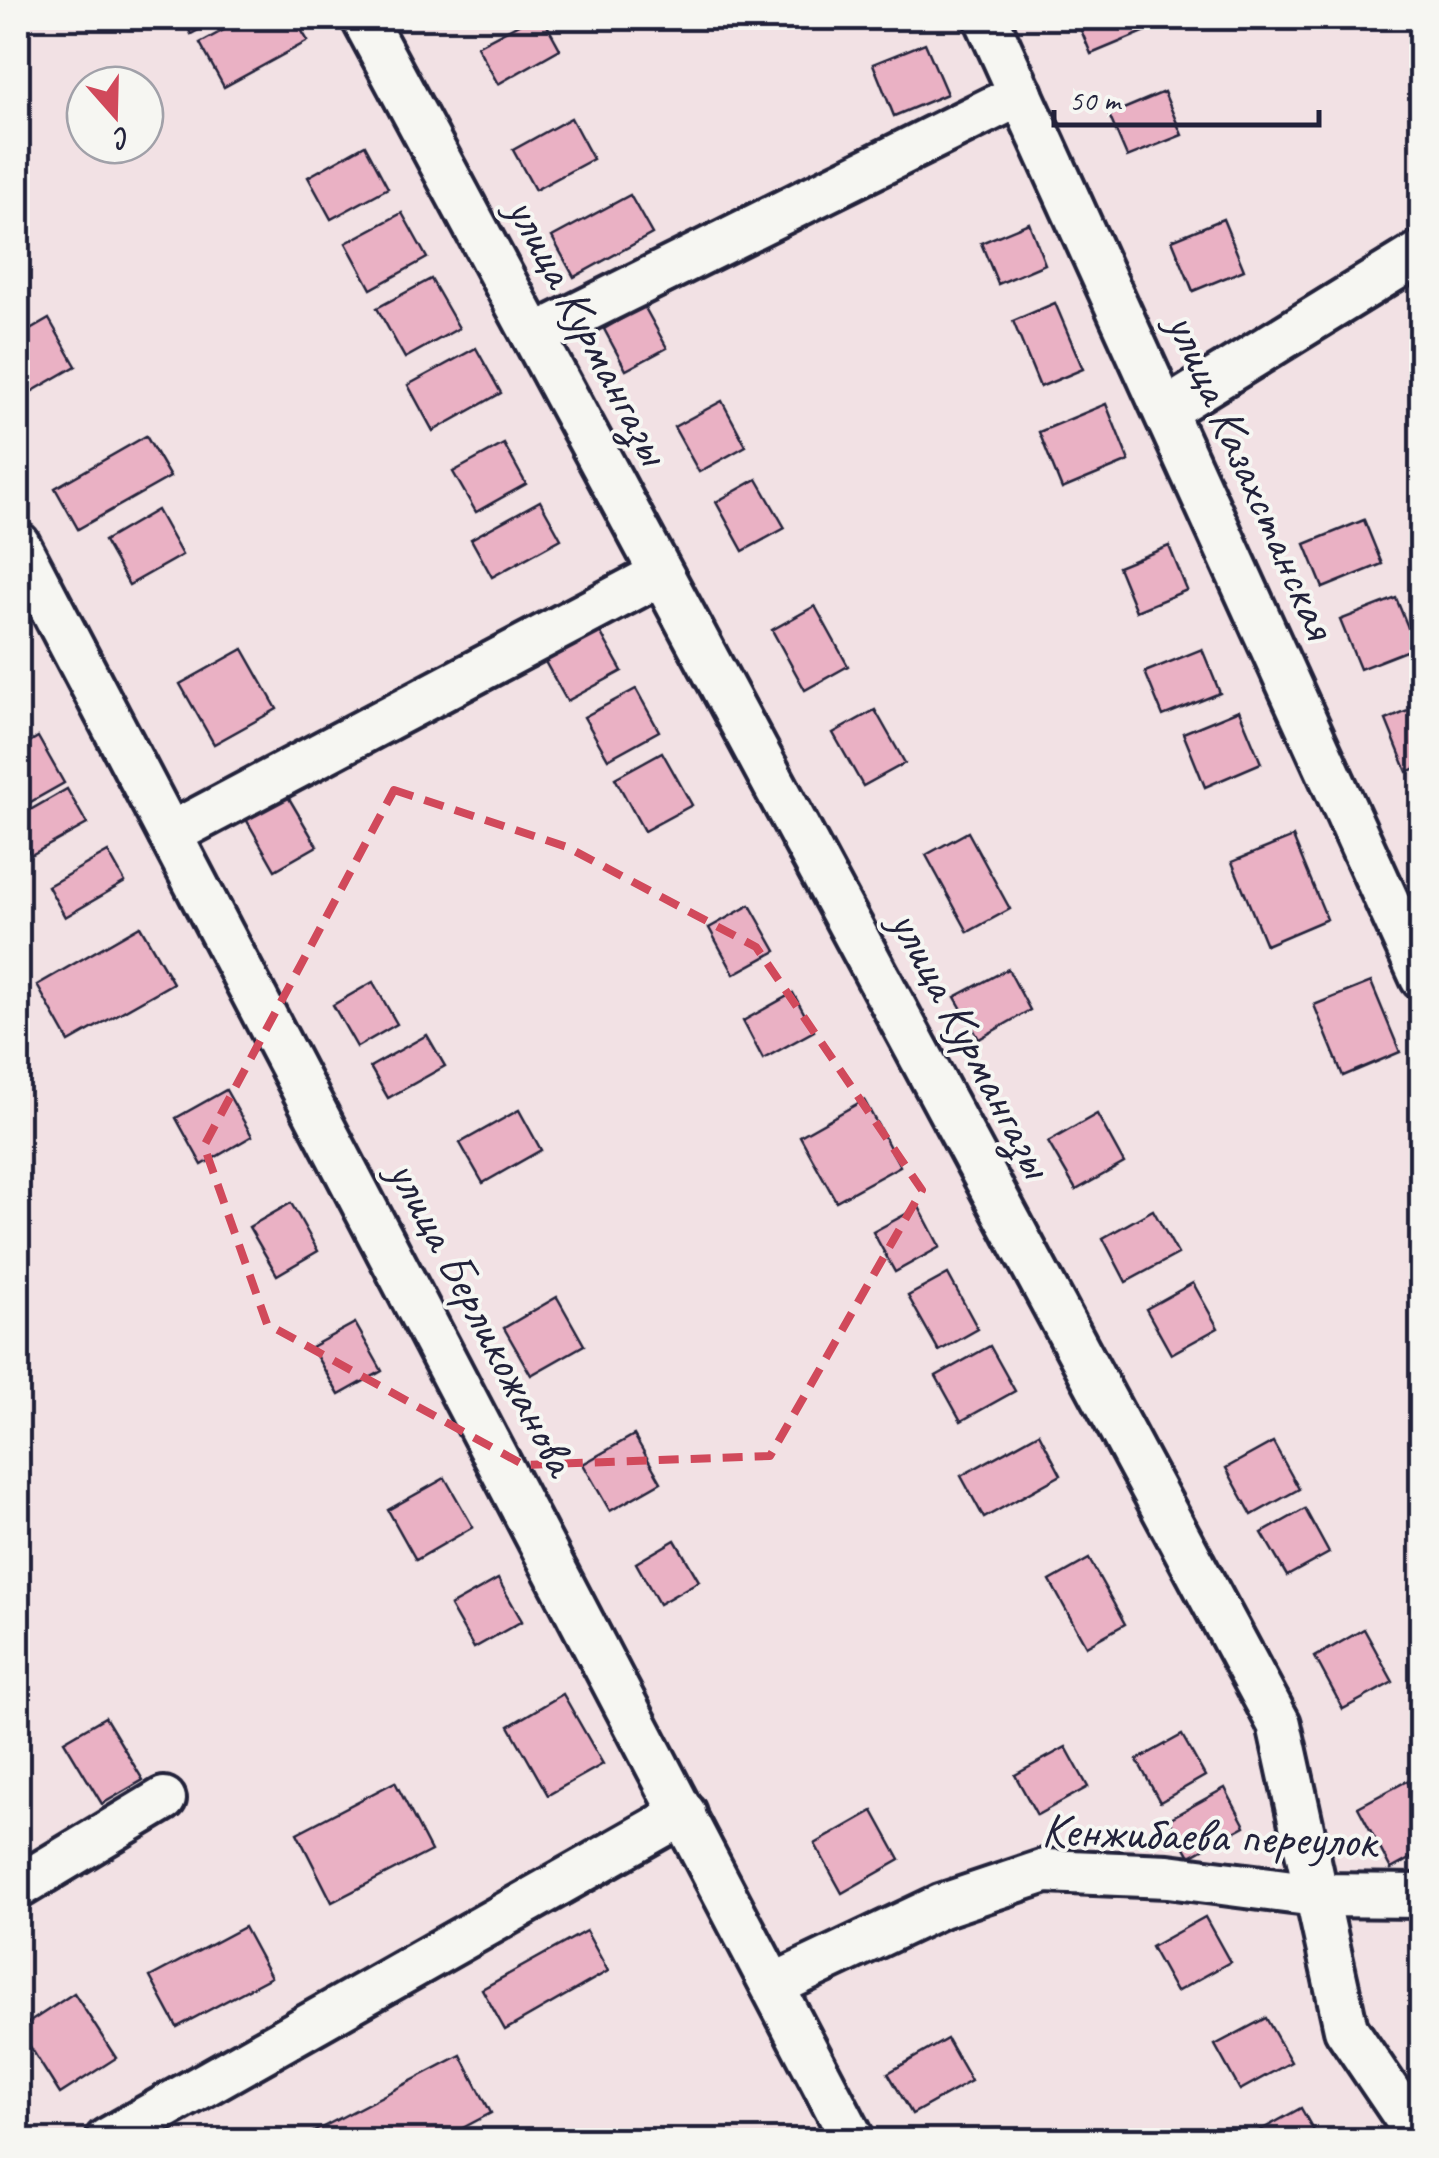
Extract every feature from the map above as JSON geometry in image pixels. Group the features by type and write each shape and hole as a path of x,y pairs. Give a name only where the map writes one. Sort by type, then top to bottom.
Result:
{"street":[{"name":"улица Курмангазы","path":"363,18 1279,1724 1346,2029 1421,2140"},
{"name":"улица Казахстанская","path":"986,18 1422,978"},
{"path":"534,336 1021,94"},
{"path":"1166,410 1422,252"},
{"name":"улица Берликожанова","path":"18,544 853,2140"},
{"path":"170,834 659,574"},
{"path":"18,1887 164,1799"},
{"path":"107,2140 684,1813"},
{"name":"Кенжибаева переулок","path":"774,1985 941,1906 1045,1872 1168,1876 1316,1895 1422,1896"}],"highlighted area":[{"path":"394,790 567,847 756,947 922,1190 770,1456 524,1465 267,1324 204,1146"}],"building":[{"path":"183,18 221,18 191,34"},
{"path":"246,18 294,18 308,41 224,87 200,43"},
{"path":"530,18 543,18 560,49 498,84 477,46"},
{"path":"1076,18 1140,18 1146,31 1091,54"},
{"path":"925,43 947,94 894,116 873,64"},
{"path":"1164,92 1182,135 1127,157 1109,115"},
{"path":"571,118 593,159 535,190 513,150"},
{"path":"365,145 388,188 331,219 308,177"},
{"path":"630,195 652,234 574,277 552,237"},
{"path":"402,213 427,258 371,289 346,243"},
{"path":"1223,219 1244,270 1193,291 1172,240"},
{"path":"1029,223 1045,264 998,284 981,243"},
{"path":"431,279 459,328 405,358 377,308"},
{"path":"1055,303 1083,369 1040,387 1013,321"},
{"path":"644,306 667,348 626,370 604,329"},
{"path":"49,319 76,366 24,396 18,383 18,337"},
{"path":"476,348 501,393 433,431 408,385"},
{"path":"722,401 746,446 699,472 674,427"},
{"path":"1106,404 1129,461 1062,489 1039,432"},
{"path":"146,436 170,477 78,529 55,488"},
{"path":"504,444 526,484 476,512 453,472"},
{"path":"757,479 785,528 743,551 716,502"},
{"path":"540,501 561,539 492,577 471,539"},
{"path":"157,510 182,555 129,585 104,541"},
{"path":"1364,520 1382,564 1323,588 1305,544"},
{"path":"1169,546 1187,590 1136,611 1118,567"},
{"path":"1396,598 1416,647 1360,669 1340,620"},
{"path":"815,606 848,666 805,690 772,630"},
{"path":"593,619 622,671 567,701 538,649"},
{"path":"243,649 277,709 214,744 180,684"},
{"path":"1202,649 1220,693 1163,716 1145,672"},
{"path":"636,689 659,731 608,759 584,717"},
{"path":"1422,705 1422,766 1407,772 1386,720"},
{"path":"875,710 905,763 863,786 833,733"},
{"path":"1239,710 1261,763 1205,787 1183,733"},
{"path":"38,737 64,783 18,809 18,749"},
{"path":"662,752 692,805 644,831 615,778"},
{"path":"283,788 317,846 275,870 242,812"},
{"path":"67,789 87,824 31,855 18,831 18,817"},
{"path":"968,832 1010,909 968,932 926,855"},
{"path":"1293,837 1327,919 1266,945 1232,862"},
{"path":"108,852 125,882 65,917 48,886"},
{"path":"750,905 776,951 734,974 709,928"},
{"path":"140,926 173,983 69,1042 37,985"},
{"path":"1008,969 1030,1010 979,1039 955,997"},
{"path":"373,982 397,1024 357,1047 333,1005"},
{"path":"1371,982 1400,1052 1343,1076 1314,1005"},
{"path":"793,993 814,1031 763,1059 743,1021"},
{"path":"427,1035 445,1066 388,1098 370,1067"},
{"path":"226,1090 252,1136 202,1165 176,1118"},
{"path":"864,1100 900,1166 836,1201 800,1136"},
{"path":"519,1110 541,1150 483,1183 460,1143"},
{"path":"1097,1114 1124,1163 1076,1190 1048,1142"},
{"path":"291,1203 318,1251 277,1275 249,1227"},
{"path":"919,1207 940,1247 895,1272 873,1232"},
{"path":"1153,1210 1178,1254 1126,1282 1103,1238"},
{"path":"948,1274 978,1329 939,1351 908,1296"},
{"path":"1193,1283 1218,1328 1171,1354 1146,1309"},
{"path":"557,1297 584,1345 531,1375 504,1328"},
{"path":"355,1323 382,1371 339,1395 311,1347"},
{"path":"990,1346 1015,1391 961,1421 936,1376"},
{"path":"1039,1433 1061,1475 984,1518 961,1476"},
{"path":"634,1435 661,1482 610,1511 583,1464"},
{"path":"1273,1442 1299,1489 1252,1515 1226,1468"},
{"path":"445,1478 473,1527 416,1560 388,1510"},
{"path":"1305,1509 1329,1553 1287,1576 1262,1533"},
{"path":"675,1540 699,1581 659,1604 636,1563"},
{"path":"1089,1559 1125,1624 1086,1646 1050,1581"},
{"path":"498,1579 522,1621 474,1648 450,1606"},
{"path":"1364,1629 1393,1682 1343,1709 1315,1657"},
{"path":"563,1694 603,1764 548,1795 509,1726"},
{"path":"105,1717 143,1780 102,1804 64,1741"},
{"path":"1182,1735 1205,1776 1160,1802 1137,1760"},
{"path":"1066,1747 1088,1787 1037,1815 1015,1775"},
{"path":"1407,1781 1422,1807 1422,1852 1391,1869 1358,1807"},
{"path":"395,1782 431,1851 332,1902 297,1833"},
{"path":"1225,1788 1245,1826 1190,1856 1169,1819"},
{"path":"873,1811 900,1860 842,1893 815,1844"},
{"path":"1205,1917 1230,1962 1176,1992 1151,1947"},
{"path":"244,1927 271,1977 177,2027 150,1977"},
{"path":"586,1931 608,1971 505,2030 482,1989"},
{"path":"74,1993 116,2058 60,2094 19,2029"},
{"path":"1266,2018 1291,2062 1240,2090 1215,2045"},
{"path":"947,2039 971,2081 912,2114 888,2073"},
{"path":"461,2055 491,2113 440,2140 298,2140"},
{"path":"1301,2108 1319,2140 1252,2140 1250,2136"}]}
